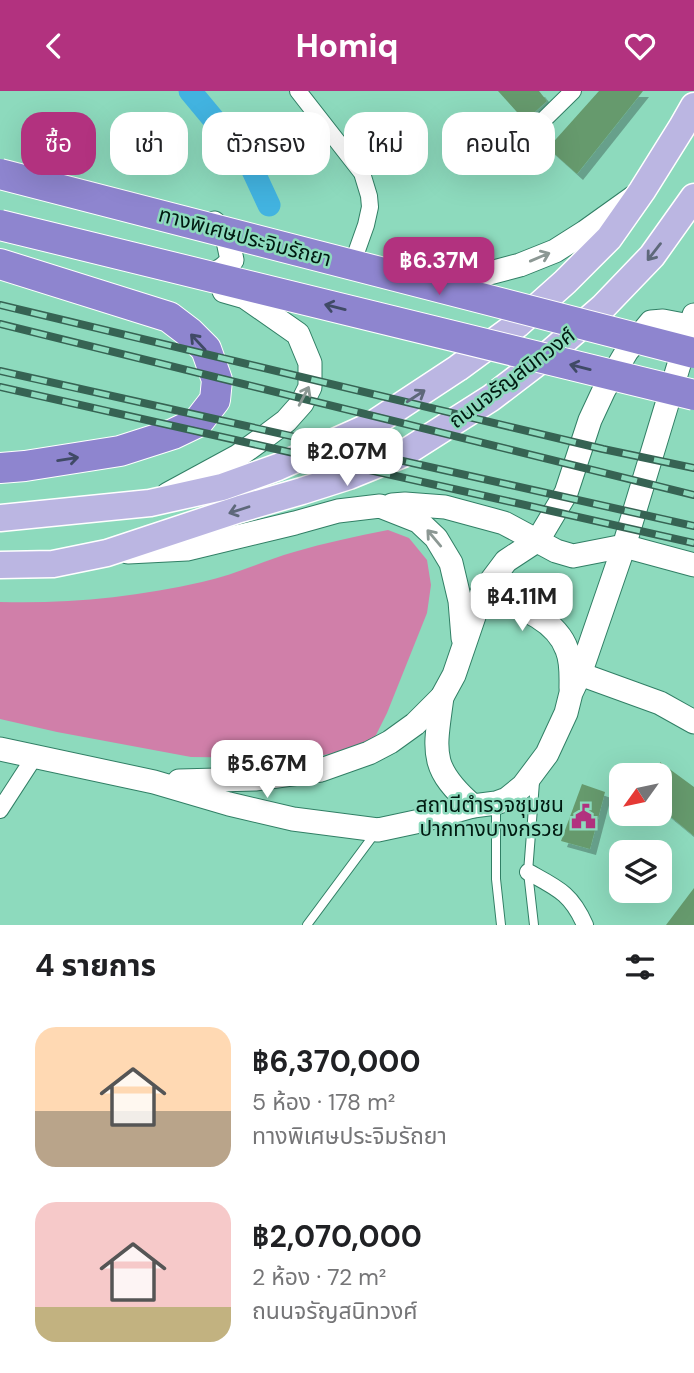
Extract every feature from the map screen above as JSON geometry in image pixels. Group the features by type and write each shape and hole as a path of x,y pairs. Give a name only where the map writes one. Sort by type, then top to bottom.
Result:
{"highway":[{"name":"ทางพิเศษประจิมรัถยา","path":"0,174 693,331"},
{"path":"0,225 694,395"},
{"path":"0,264 169,317 206,349 217,380 215,400 198,422 173,434 120,451 0,468"}],"main road":[{"name":"ถนนจรัญสนิทวงศ์","path":"0,518 150,503 222,487 278,467 370,426 458,368 518,324 565,282 609,238 642,191 694,106"},
{"name":"ถนนจรัญสนิทวงศ์","path":"0,165 212,221 454,278 486,274 520,265 555,251 642,191"},
{"name":"ถนนจรัญสนิทวงศ์","path":"0,565 52,564 107,553 240,509 314,488 403,454 491,398 550,353 603,307 652,256 694,197"},
{"path":"167,273 212,274 225,269 232,260 228,241 212,221"},
{"name":"ถนนจรัญสนิทวงศ์","path":"0,232 167,273 245,297 298,334 310,363 310,387 302,403 286,421 238,456 150,503"},
{"path":"1,753 35,756 154,782 293,819 378,829 507,799 536,771 566,713 624,546 660,424 693,331 663,321 651,323 627,351 590,420 566,493 538,540 506,561 482,593 454,675 442,697 415,724 369,754 321,770 278,777 154,782"},
{"path":"660,424 677,411 694,409"},
{"path":"107,553 187,549 338,511 405,504 445,507 504,523 556,551 573,556 624,546 694,565"},
{"path":"380,506 418,521 436,538 451,562 460,601 464,648"},
{"path":"482,593 527,611 551,627 567,650 575,684"},
{"path":"575,684 660,703 694,722"},
{"path":"442,697 436,746 438,761 454,790 472,806"}],"street":[{"path":"298,91 362,173 370,207 355,256"},
{"path":"552,112 573,91"},
{"path":"0,810 35,756"},
{"path":"528,872 555,886 571,899 586,925"}],"lane":[{"path":"534,925 528,872 536,771"},
{"path":"496,803 496,879 501,925"},
{"path":"307,925 378,829"},
{"path":"573,925 577,909"}],"shaded area":[{"path":"388,530 409,538 427,560 431,585 427,613 387,713 375,737 362,746 317,756 191,757 0,719 0,602 76,601 177,587 226,576 306,549"}],"building":[{"path":"498,91 539,91 547,101 535,112 517,112"},
{"path":"599,91 643,91 577,174 555,154 555,140"},
{"path":"672,771 694,787 694,836 672,818"},
{"name":"สถานีตำรวจชุมชน ปากทางบางกรวย","path":"582,784 605,792 590,849 561,841"},
{"path":"694,888 694,925 666,925"}],"waterway":[{"path":"190,91 249,162 269,205"}],"railway":[{"path":"0,305 603,449 694,468"},
{"path":"0,324 694,495"},
{"path":"0,371 694,526"},
{"path":"0,387 694,543"}],"place":[{"name":"สถานีตำรวจชุมชน ปากทางบางกรวย","path":"584,817"}]}
